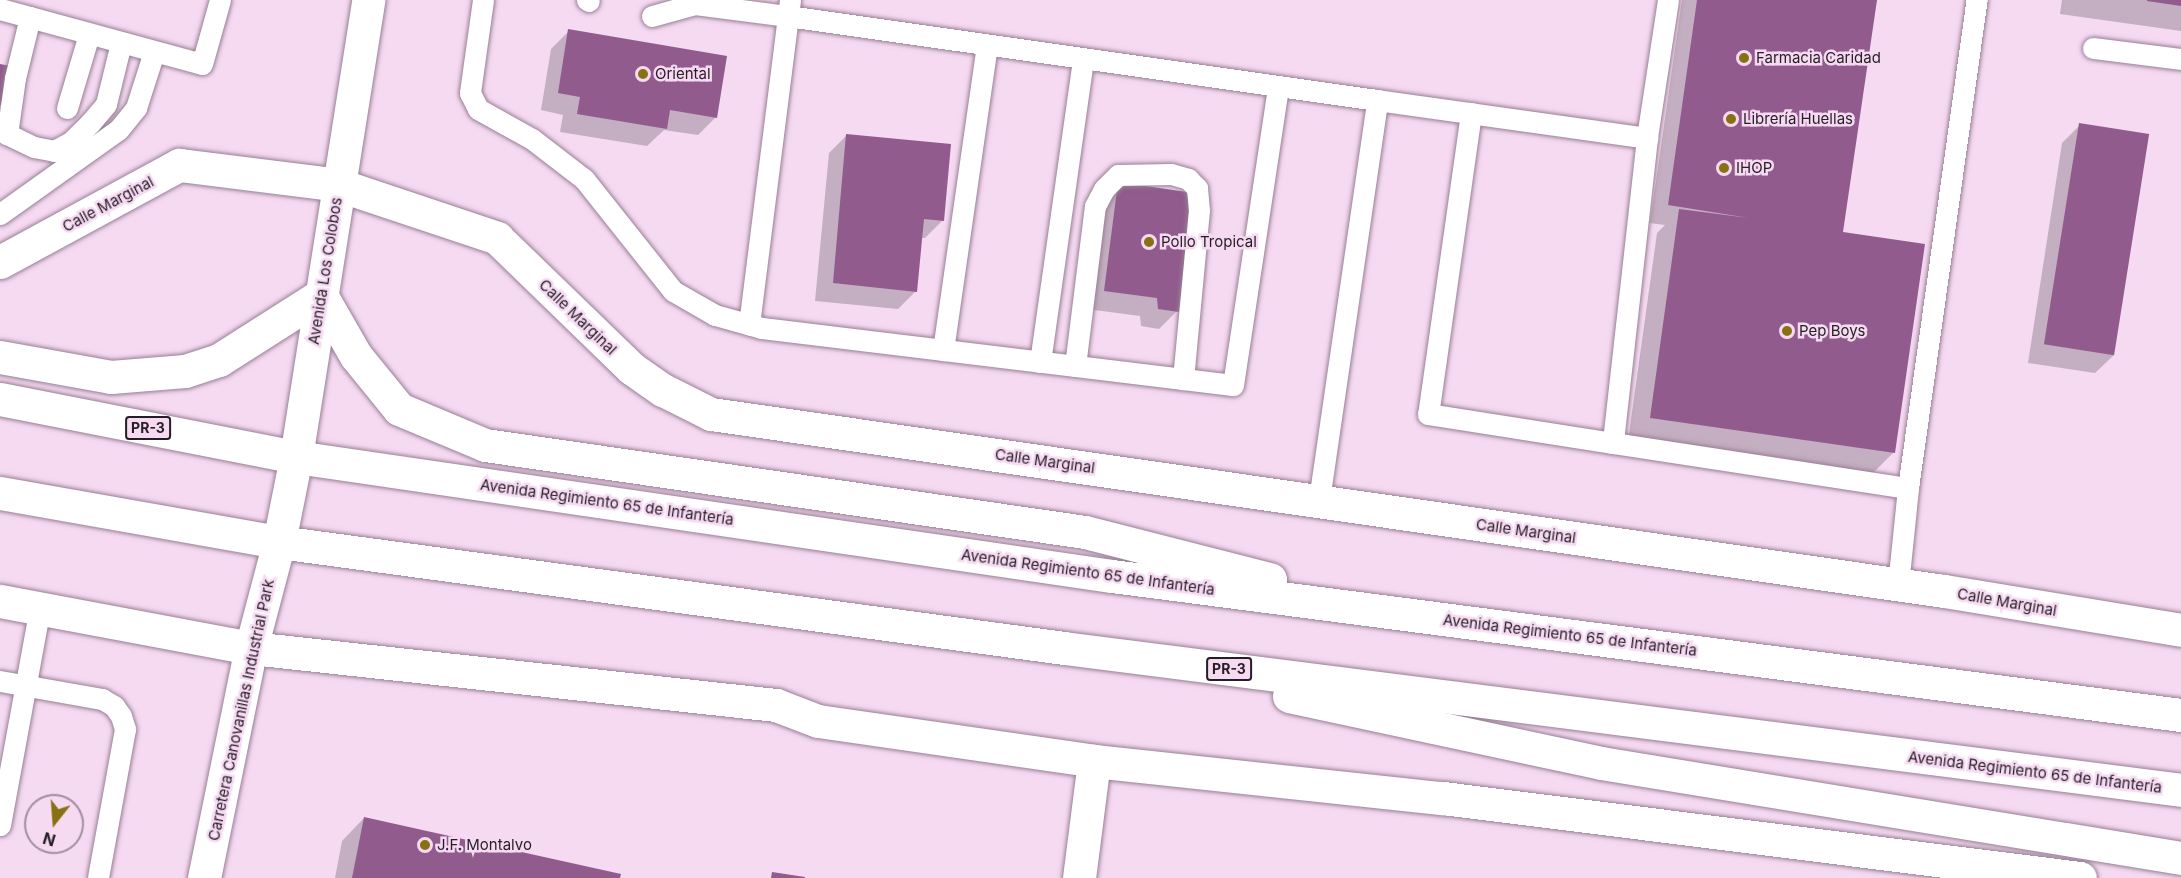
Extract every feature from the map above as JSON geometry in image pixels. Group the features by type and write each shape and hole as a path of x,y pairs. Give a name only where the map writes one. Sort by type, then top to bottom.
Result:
{"main road":[{"name":"Avenida Los Colobos","path":"279,542 296,457 368,0"},
{"name":"Calle Marginal","path":"0,262 179,165 339,185 497,238 631,368 663,390 711,414 1898,585 2181,630"},
{"path":"0,357 111,377 185,371 219,360 321,295 356,356 399,409 485,445 1085,532 1419,616"},
{"name":"Avenida Regimiento 65 de Infantería","path":"0,399 296,457 1112,576 2181,715"},
{"name":"Avenida Regimiento 65 de Infantería","path":"0,493 279,542 1064,648 2181,790"},
{"name":"Carretera Canovanillas Industrial Park","path":"204,878 251,648 279,542"},
{"path":"0,601 251,648 776,705 818,721 1094,761 1443,798 2080,878"},
{"path":"1064,648 1601,763 2181,858"},
{"path":"1079,878 1094,761"}],"lane":[{"path":"0,10 202,64 220,0"},
{"path":"483,0 470,93 478,109 532,138 584,179 673,291 715,315 749,325 1233,385 1278,86"},
{"path":"1613,443 1647,138 1668,0"},
{"path":"1898,585 1908,488 1977,0"},
{"path":"652,16 691,2 789,8 987,45 1647,138"},
{"path":"749,325 789,8"},
{"path":"30,17 13,87 7,134 34,147 54,151 71,142 91,122 106,104 121,43"},
{"path":"67,108 89,33"},
{"path":"943,350 987,45"},
{"path":"2093,48 2181,59"},
{"path":"0,214 119,129 136,108 154,52"},
{"path":"1040,362 1083,59"},
{"path":"1318,500 1377,100"},
{"path":"1471,113 1428,414 1908,488"},
{"path":"1075,366 1095,206 1104,189 1118,175 1171,174 1188,179 1197,188 1199,210 1183,379"},
{"path":"0,825 40,608"},
{"path":"0,681 102,699 114,706 121,716 124,729 98,878"}],"building":[{"path":"1697,0 1877,0 1843,232 1925,244 1895,453 1650,418 1679,209 1749,218 1668,205"},
{"path":"2181,0 2181,6 2147,1"},
{"name":"Oriental","path":"568,29 727,56 717,118 670,110 667,129 577,114 580,97 558,93"},
{"path":"0,64 10,66 1,105 0,105"},
{"path":"2079,123 2149,134 2114,355 2044,344"},
{"path":"846,134 951,144 944,221 924,219 917,292 833,283"},
{"name":"Pollo Tropical","path":"1118,182 1194,193 1179,312 1158,309 1157,298 1104,291"},
{"name":"J.F. Montalvo","path":"364,817 621,874 620,878 352,878"},
{"path":"772,872 805,877 805,878 771,878"}],"place":[{"name":"Farmacia Caridad","path":"1744,58"},
{"name":"Oriental","path":"643,74"},
{"name":"Librería Huellas","path":"1731,119"},
{"name":"IHOP","path":"1724,168"},
{"name":"Pollo Tropical","path":"1149,242"},
{"name":"Pep Boys","path":"1787,331"},
{"name":"J.F. Montalvo","path":"425,845"}]}
